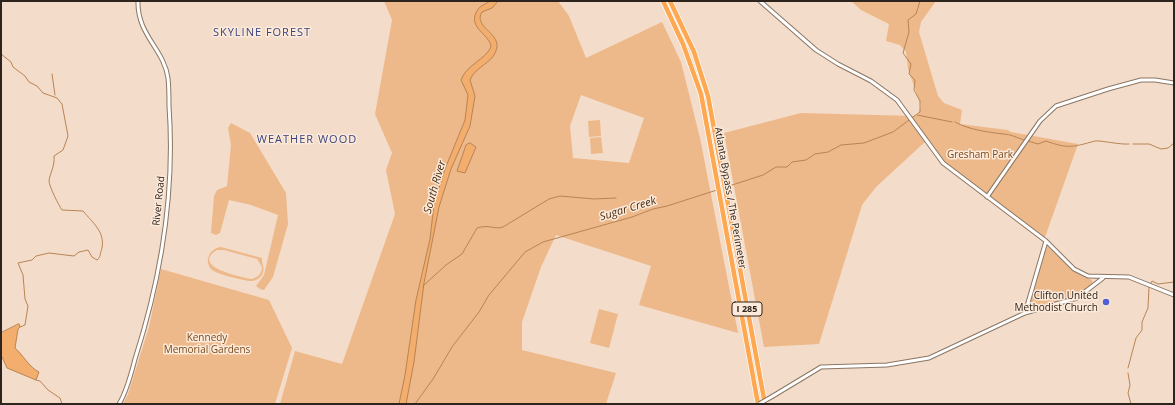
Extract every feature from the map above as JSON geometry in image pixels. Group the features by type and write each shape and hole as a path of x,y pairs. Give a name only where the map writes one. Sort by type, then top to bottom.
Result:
{"highway":[{"name":"Atlanta Bypass / The Perimeter","path":"663,1 692,64 701,94 759,404"},
{"name":"Atlanta Bypass / The Perimeter","path":"670,1 698,64 708,96 764,404"}],"street":[{"name":"River Road","path":"118,404 126,389 147,319 165,225 171,163 168,77 162,62 142,28 138,15 138,1"},
{"path":"760,1 821,53 838,64 871,81 897,100 943,163 1046,241 1081,274 1088,276 1129,277 1174,295"},
{"path":"987,196 1040,121 1056,106 1108,88 1141,80 1155,80 1174,83"},
{"path":"1025,313 1046,241"},
{"path":"759,404 821,367 887,365 929,358 1025,313 1077,298 1104,277"}],"green space":[{"path":"384,1 558,1 569,16 586,58 662,22 681,62 700,138 738,333 639,305 651,266 556,235 541,267 522,322 522,350 616,373 606,404 280,404 295,351 342,364 395,214 386,170 392,153 375,114 392,20","holes":["581,95 644,118 629,163 573,158 570,126"]},
{"name":"Gresham Park","path":"851,1 936,1 921,22 919,32 938,96 944,103 962,110 960,124 1008,130 1011,132 1078,144 1044,240 940,160 926,141 876,187 862,205 819,344 764,347 724,133 801,113 914,116 918,115 921,106 908,69 906,52 900,45 886,41 889,24 861,10"},
{"path":"600,120 601,136 589,137 588,121"},
{"path":"231,123 250,133 286,193 288,224 273,277 264,290 256,286 264,275 278,215 251,205 229,200 220,233 216,235 211,233 214,196 217,190 227,186 231,145 228,128"},
{"path":"601,137 603,153 591,154 590,138"},
{"path":"1046,245 1074,271 1092,280 1093,284 1087,290 1071,298 1028,308"},
{"path":"221,247 262,258 264,271 262,275 260,278 248,281 215,272 209,266 208,259 211,252","holes":["217,250 224,250 257,259 262,267 258,276 251,279 220,270 214,266 210,261 210,256"]},
{"name":"Kennedy Memorial Gardens","path":"161,269 269,300 292,348 275,404 123,404 128,394 149,327"},
{"path":"599,309 618,314 609,348 590,343"}],"shaded area":[{"name":"South River","path":"490,1 498,1 492,8 482,12 480,17 483,26 497,42 497,47 493,57 476,71 470,80 475,96 470,126 451,169 439,207 424,283 414,362 406,404 399,404 405,375 416,300 430,239 434,204 445,169 465,120 468,95 461,80 467,70 484,56 491,47 490,42 477,26 475,17 479,8"},
{"path":"470,143 476,147 465,173 457,171 466,145"},
{"path":"19,324 20,327 18,329 15,348 32,367 39,372 36,380 7,368 1,355 1,333"}],"waterway":[{"name":"Sugar Creek","path":"913,117 920,112 920,101 914,90 915,80 909,74 911,64 903,53 909,32 908,20 916,14 920,1"},
{"path":"1,54 11,62 13,67 25,76 29,82 37,86 43,93 57,98 62,104 68,136 63,150 54,156 54,163 49,184 62,210 83,211 100,232 102,237 102,248 100,256 97,260 92,257 88,250 79,252 74,256 49,253 36,256 32,260 18,263 23,275 25,299 28,306 25,325 20,327"},
{"path":"52,74 55,95"},
{"path":"917,115 952,122"},
{"name":"Sugar Creek","path":"726,187 763,175 776,167 787,167 792,162 806,160 815,154 828,152 841,145 864,143 893,132 909,120"},
{"path":"955,122 972,129 1008,135 1024,140"},
{"path":"1028,141 1038,144 1046,141 1065,146 1076,146 1095,141 1129,144"},
{"path":"1133,144 1149,144 1161,149 1168,148 1174,143"},
{"name":"Sugar Creek","path":"415,404 433,379 452,347 479,312 489,295 525,252 543,242 632,217 653,209 717,190"},
{"path":"423,286 446,265 462,254 477,228 503,227 549,199 560,196 594,199 616,198"},
{"path":"1151,283 1152,281 1158,284 1174,282"},
{"path":"1128,368 1136,338 1142,330 1142,322 1148,308 1149,287"},
{"path":"1128,373 1130,385 1128,393 1131,404"},
{"path":"36,380 40,381 48,390 60,398 62,404"}],"place":[{"name":"Clifton United Methodist Church","path":"1106,302"}],"district":[{"name":"SKYLINE FOREST","path":"262,33"},
{"name":"WEATHER WOOD","path":"307,140"}]}
